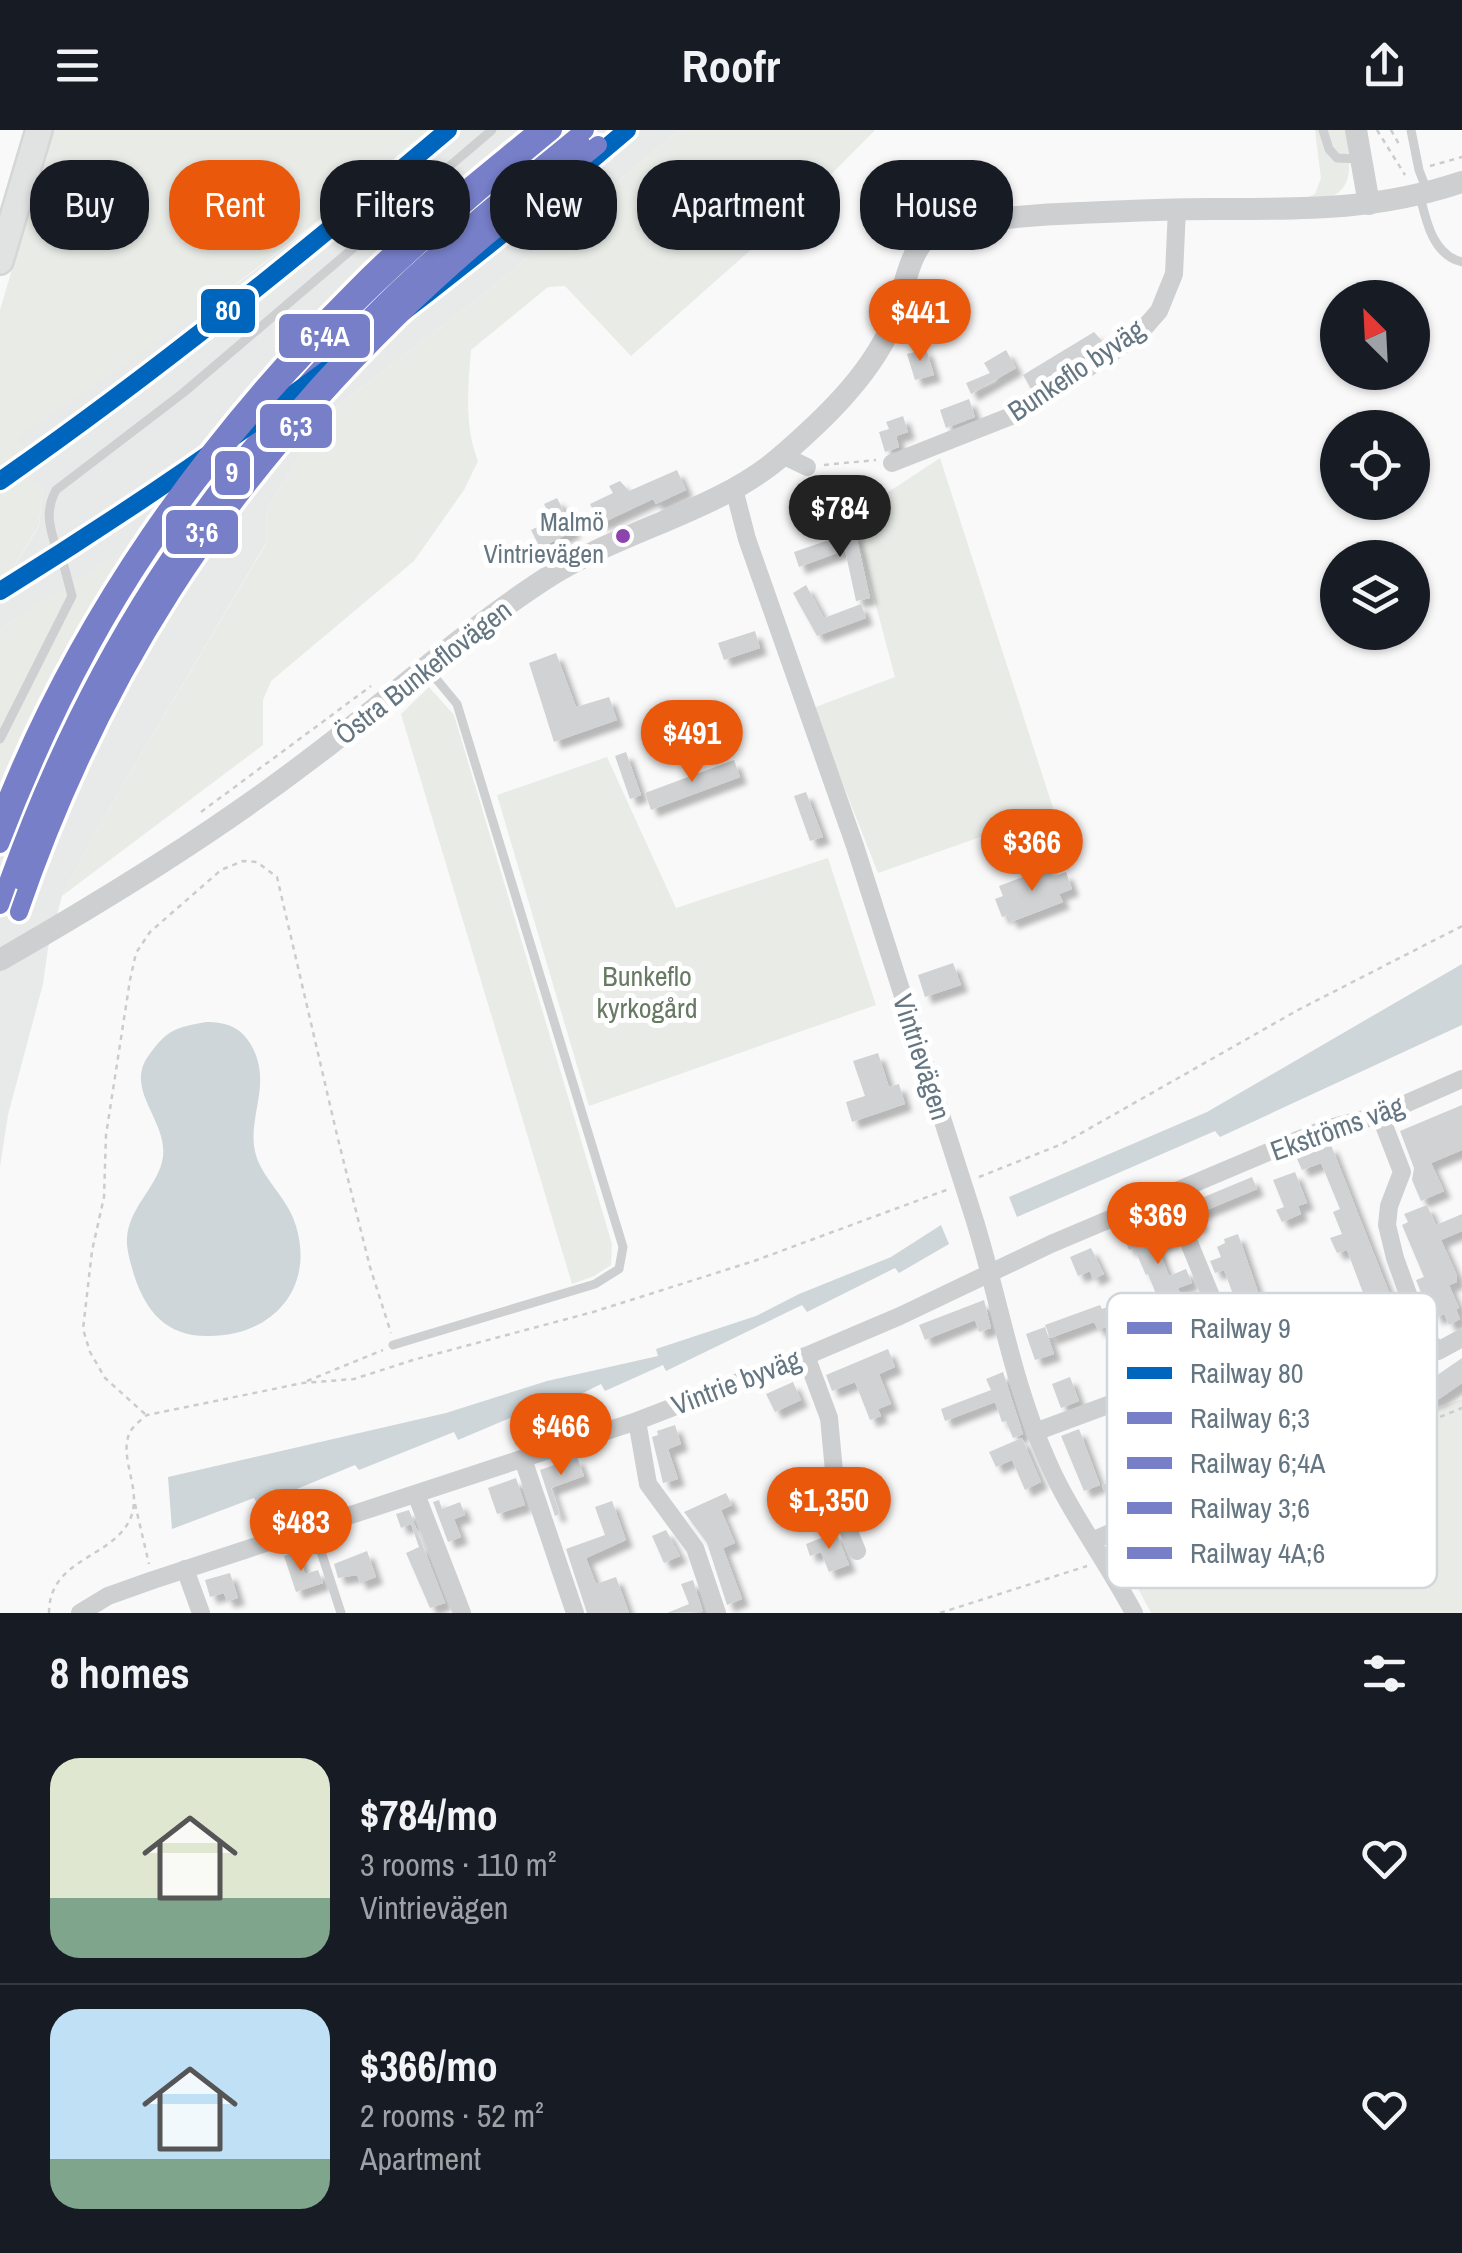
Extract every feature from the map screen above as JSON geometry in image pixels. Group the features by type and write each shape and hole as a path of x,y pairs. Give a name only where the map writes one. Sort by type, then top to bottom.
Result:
{"main road":[{"path":"0,261 39,130"}],"street":[{"path":"1356,130 1369,204"},
{"path":"1177,209 1315,209 1369,204 1462,182"},
{"name":"Östra Bunkeflovägen","path":"0,960 199,838 304,764 513,601 568,564 734,488 782,455 868,367 892,326 914,254 929,236 997,220 1050,214 1177,209"},
{"name":"Bunkeflo byväg","path":"892,463 1016,414 1145,327 1160,311 1174,274 1177,209"},
{"path":"782,455 807,467"},
{"name":"Vintrievägen","path":"734,488 753,557 854,846 963,1184 1035,1432 1048,1464 1107,1564"},
{"name":"Ekströms väg","path":"991,1273 1322,1130 1380,1115 1462,1078"},
{"path":"1380,1115 1402,1172 1389,1206 1387,1225 1407,1293"},
{"path":"1169,1194 1210,1293"},
{"name":"Vintrie byväg","path":"80,1613 108,1596 153,1580 636,1420 806,1356 991,1273"},
{"path":"1437,1350 1462,1338"},
{"path":"806,1356 829,1418 837,1503 857,1550"},
{"path":"1035,1432 1107,1405"},
{"path":"636,1420 648,1484 695,1548 717,1613"},
{"path":"523,1459 576,1613"},
{"path":"416,1494 462,1613"},
{"path":"1094,1540 1107,1534"},
{"path":"185,1569 201,1613"},
{"name":"Vintrievägen","path":"1120,1588 1134,1613"}],"lane":[{"path":"56,548 48,523 48,505 56,490 184,393 492,130"},
{"path":"1323,130 1329,150 1337,158 1361,159"},
{"path":"1411,130 1426,224 1438,246 1456,262 1462,262"},
{"path":"0,739 72,596 64,566"},
{"path":"393,1345 595,1284 619,1269 623,1247 457,704 428,669"},
{"path":"313,1527 341,1613"}],"path":[{"path":"1377,130 1402,166 1405,177 1449,158 1462,157"},
{"path":"807,467 874,460 892,463"},
{"path":"198,814 374,683"},
{"path":"146,1414 105,1378 90,1352 83,1329 92,1251 104,1197 106,1134 130,980 136,953 150,932 221,870 243,860 256,862 277,877 337,1135 370,1266 389,1317 393,1345 303,1383"},
{"path":"49,1613 55,1583 120,1534 131,1516 135,1487 128,1457 130,1432 146,1414 303,1383 354,1379 593,1312 754,1261 963,1184 1062,1144 1298,1010 1462,926"},
{"path":"1437,1418 1462,1408"},
{"path":"134,1500 153,1580"},
{"path":"940,1613 1064,1576 1107,1556"}],"shaded area":[{"path":"427,130 679,130 643,160 637,160 637,165 617,182 617,160 490,160 490,250 536,250 323,417 267,509 266,543 103,819 62,896 8,1115 0,1167 0,791 17,750 119,554 0,629 0,590 39,526 43,487 23,479 15,439 282,250 300,250 300,236 320,221 320,250 470,250 470,160 393,160"},
{"path":"1462,964 1462,1025 1220,1137 1215,1131 1017,1217 1009,1197 1207,1112"},
{"path":"206,1022 236,1029 246,1037 257,1059 260,1089 254,1146 262,1169 293,1217 300,1249 299,1270 283,1305 252,1328 209,1336 181,1332 152,1311 134,1275 127,1242 132,1217 162,1162 163,1148 144,1094 142,1068 167,1035"},
{"path":"941,1225 949,1244 899,1273 895,1268 807,1312 802,1305 666,1371 663,1365 605,1391 601,1384 559,1405 555,1399 458,1440 454,1432 359,1470 355,1465 258,1505 254,1498 172,1529 168,1477 446,1413 547,1381 658,1356 656,1349 756,1316 891,1257"}],"green space":[{"path":"53,130 427,130 391,160 320,160 320,219 300,234 300,160 169,160 169,250 280,250 122,367 15,439 30,452 23,479 43,486 39,525 0,590 0,310 30,208 30,250 149,250 149,160 44,160"},
{"path":"679,130 875,130 840,165 840,160 643,160"},
{"path":"1315,130 1345,130 1349,171 1341,190 1332,196 1302,200 1315,194 1321,178"},
{"path":"637,165 637,250 751,250 631,356 565,286 548,287 471,350 469,420 478,461 464,490 414,561 271,681 263,700 263,745 62,896 103,819 266,544 267,509 323,417 536,250 617,250 617,182"},
{"path":"940,458 1054,811 878,873 813,708 895,677 852,516"},
{"path":"121,552 17,750 0,791 0,629"},
{"path":"429,687 454,715 612,1244 611,1265 572,1284 401,714"},
{"name":"Bunkeflo kyrkogård","path":"607,757 676,908 828,858 876,1005 589,1106 497,795"},
{"path":"1462,1399 1462,1613 1151,1613 1138,1588 1437,1588 1437,1409"}],"building":[{"path":"1094,332 1104,343 1031,389 1023,375"},
{"path":"926,349 934,375 915,380 907,354"},
{"path":"1006,350 1016,368 971,394 966,383 990,373 984,363"},
{"path":"969,399 975,417 946,428 940,410"},
{"path":"903,416 908,432 896,436 899,447 885,452 879,432 889,429 886,422"},
{"path":"677,470 686,490 656,504 653,499 600,524 590,504 613,493 609,486 620,481 629,491"},
{"path":"862,476 867,492 820,504 816,489"},
{"path":"557,498 574,531 540,548 531,530 552,520 544,504"},
{"path":"855,531 870,598 856,601 845,550 799,567 794,552"},
{"path":"806,585 824,618 861,604 866,618 817,636 793,593"},
{"path":"755,631 760,648 724,660 718,643"},
{"path":"556,653 576,707 609,697 617,720 554,742 529,663"},
{"path":"626,752 641,795 630,799 615,756"},
{"path":"734,760 740,777 651,810 645,793"},
{"path":"806,792 823,837 810,841 794,796"},
{"path":"1049,867 1053,877 1066,872 1072,889 1059,894 1063,902 1011,922 1008,915 1002,917 995,899 1003,896 999,886"},
{"path":"953,963 961,985 925,997 918,975"},
{"path":"878,1053 889,1087 899,1084 905,1104 852,1122 846,1102 865,1096 853,1061"},
{"path":"1462,1105 1462,1150 1431,1163 1444,1191 1421,1201 1400,1131"},
{"path":"1331,1145 1389,1293 1363,1293 1347,1250 1337,1253 1330,1238 1342,1234 1333,1212 1340,1209 1321,1163 1302,1170 1297,1159"},
{"path":"1295,1172 1307,1203 1298,1206 1301,1214 1282,1222 1276,1210 1284,1207 1273,1180"},
{"path":"1252,1177 1257,1189 1197,1214 1201,1224 1196,1227 1187,1204"},
{"path":"1427,1205 1436,1225 1462,1214 1462,1231 1441,1240 1457,1282 1449,1285 1460,1319 1449,1325 1444,1314 1437,1318 1437,1293 1421,1293 1416,1280 1424,1277 1402,1225 1408,1222 1404,1214"},
{"path":"1147,1222 1151,1232 1168,1225 1174,1239 1157,1246 1169,1276 1186,1269 1192,1283 1178,1288 1180,1293 1156,1293 1122,1232"},
{"path":"1238,1234 1258,1293 1233,1293 1224,1270 1215,1273 1210,1261 1221,1257 1217,1247 1225,1243 1224,1239"},
{"path":"1091,1248 1104,1274 1093,1279 1090,1271 1078,1276 1070,1257"},
{"path":"984,1300 991,1328 979,1332 975,1320 925,1340 919,1325"},
{"path":"1100,1305 1102,1309 1107,1307 1107,1326 1098,1330 1094,1322 1050,1338 1045,1325"},
{"path":"1045,1327 1054,1354 1035,1360 1026,1334"},
{"path":"888,1349 895,1367 879,1374 891,1404 878,1409 881,1416 870,1420 855,1382 832,1391 826,1375"},
{"path":"1462,1358 1462,1383 1439,1399 1437,1375"},
{"path":"1003,1372 1023,1434 1013,1438 995,1402 945,1421 941,1409 991,1390 986,1379"},
{"path":"1070,1377 1079,1401 1061,1408 1052,1384"},
{"path":"793,1382 801,1400 775,1412 766,1394"},
{"path":"675,1425 681,1444 668,1449 678,1479 663,1483 652,1437 658,1435 657,1431"},
{"path":"1079,1429 1100,1485 1084,1491 1061,1436"},
{"path":"1022,1438 1041,1482 1025,1490 1012,1460 996,1467 989,1452"},
{"path":"577,1457 584,1476 551,1488 560,1514 555,1516 540,1470"},
{"path":"821,1469 824,1499 803,1500 801,1470"},
{"path":"516,1478 525,1505 497,1514 488,1488"},
{"path":"726,1493 732,1505 721,1510 735,1543 723,1548 742,1599 727,1605 707,1543 684,1512"},
{"path":"439,1500 442,1509 460,1502 465,1515 454,1519 461,1537 448,1542 433,1502"},
{"path":"612,1501 626,1540 586,1558 596,1584 616,1577 629,1613 587,1613 566,1549 605,1535 595,1507"},
{"path":"409,1510 445,1603 430,1608 406,1553 419,1547 411,1524 401,1528 396,1514"},
{"path":"666,1530 680,1556 664,1563 652,1536"},
{"path":"836,1532 849,1565 829,1572 821,1552 810,1556 806,1544"},
{"path":"297,1551 305,1574 318,1570 323,1583 296,1592 284,1556"},
{"path":"367,1551 376,1577 360,1583 357,1575 338,1578 334,1564"},
{"path":"230,1573 238,1598 227,1601 224,1593 210,1597 205,1580"},
{"path":"693,1580 703,1612 667,1613 689,1604 681,1584"}],"rail line":[{"name":"80","path":"0,481 228,311 448,130"},
{"name":"4A;6","path":"0,817 31,743 106,602 196,470 246,408 354,290 538,130"},
{"name":"6;4A","path":"0,844 49,729 86,655 127,583 192,488 238,431 336,324 442,224 553,130"},
{"name":"9","path":"0,905 69,735 110,656 205,508 259,438 384,303 457,236 585,130"},
{"name":"80","path":"0,591 164,485 322,373 477,254 627,130"},
{"name":"3;6","path":"19,880 88,723 127,650 216,512 321,382 381,319 454,251 582,145"},
{"name":"6;3","path":"19,912 51,826 127,666 221,521 274,451 397,318 470,251 598,145"}],"place":[{"name":"Malmö Vintrievägen","path":"623,536"}]}
